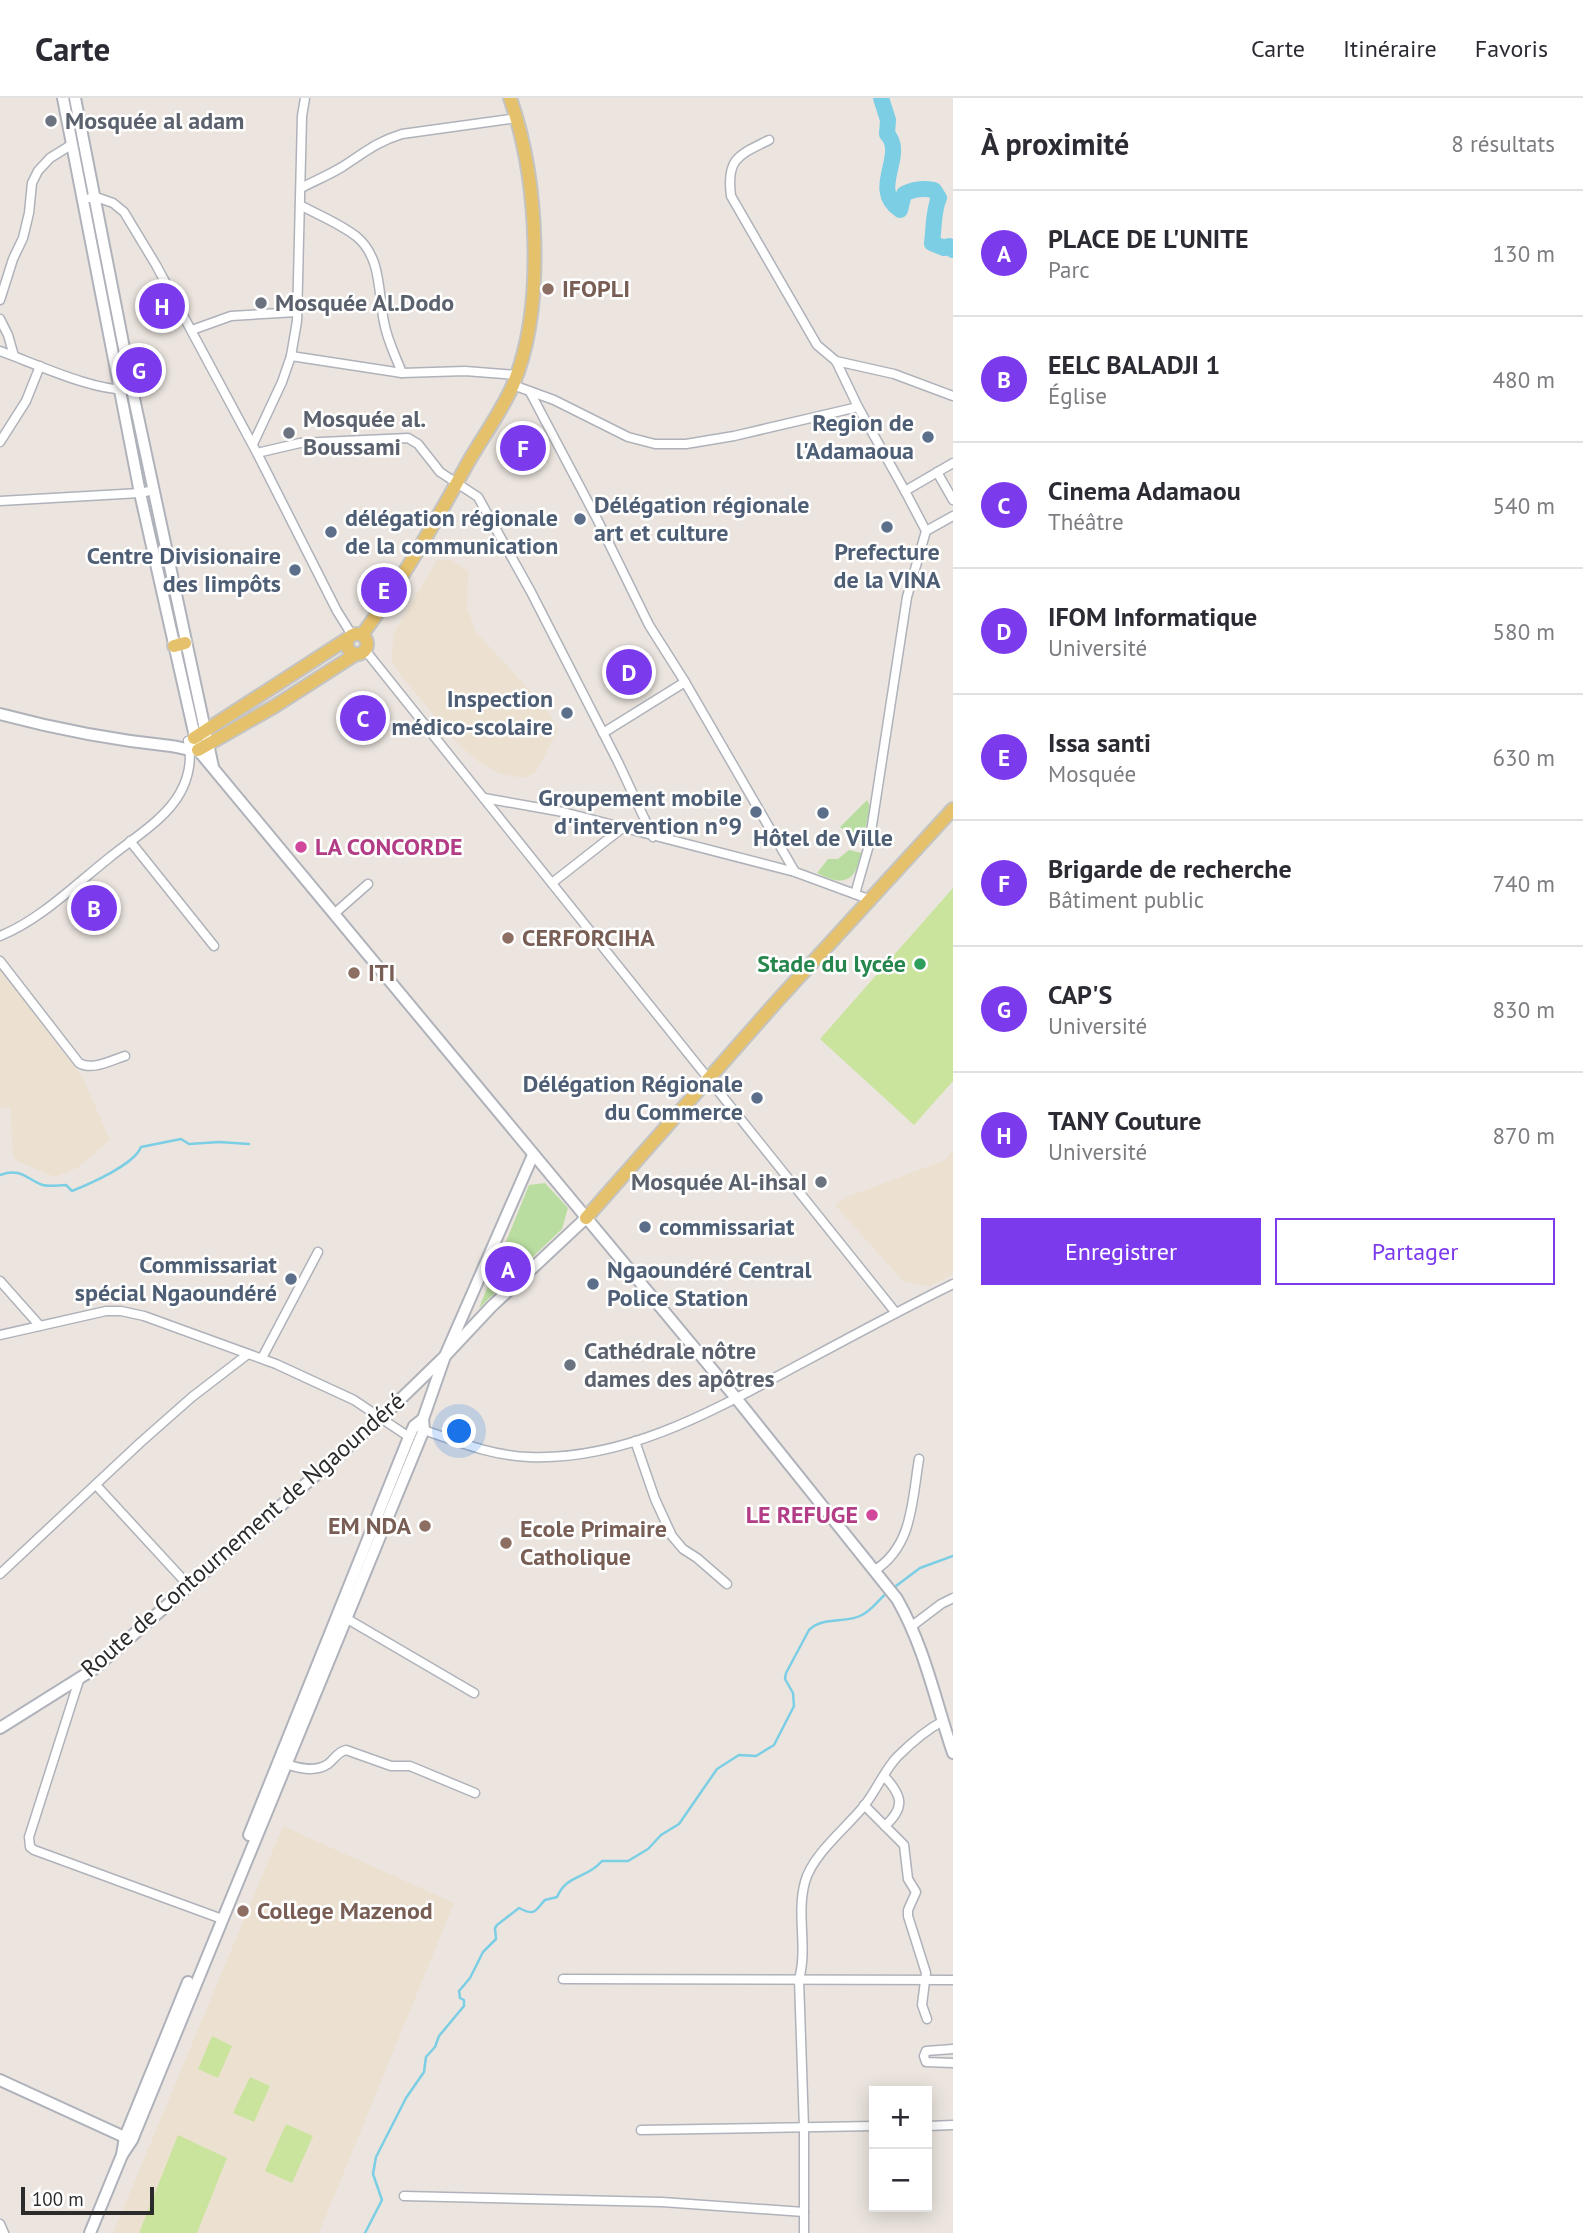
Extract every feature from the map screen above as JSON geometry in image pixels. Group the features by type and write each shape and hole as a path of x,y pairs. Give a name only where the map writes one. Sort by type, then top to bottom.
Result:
{"main road":[{"path":"63,98 141,494 180,644"},
{"path":"75,98 154,490 197,743 214,770 736,1398 897,1599 912,1626 953,1753"},
{"path":"197,743 267,691 354,637 386,602 491,429 515,380 531,319 536,254 530,184 517,118 510,98"},
{"path":"0,714 135,743 176,746 197,743 275,706 360,652 367,644 354,637"},
{"path":"354,637 348,649 360,652"},
{"path":"267,691 275,706"},
{"path":"586,1218 708,1078 953,809"},
{"path":"90,2233 343,1616 445,1356 533,1155"},
{"name":"Route de Contournement de Ngaoundéré","path":"0,1728 93,1669 189,1586 380,1419 491,1307 586,1218"},
{"path":"343,1616 417,1428"},
{"path":"0,2080 129,2139"}],"street":[{"path":"253,444 292,356 297,312 302,116 305,98"},
{"path":"300,188 388,138 517,118"},
{"path":"769,140 739,155 730,167 731,196 817,345 836,361 926,531 907,597 869,845 855,894"},
{"path":"0,300 23,237 32,183 38,171 50,158 71,145"},
{"path":"83,199 96,197 113,203 124,212 192,330 337,611 354,637"},
{"path":"300,205 357,237 366,248 380,286 387,334 402,373"},
{"path":"192,330 231,316 297,312"},
{"path":"0,319 14,356"},
{"path":"0,351 120,390 132,388"},
{"path":"292,356 402,373 465,371 515,380 530,392 554,400 628,438 655,444 686,444 734,436 858,407"},
{"path":"836,361 894,374 953,396"},
{"path":"0,442 26,401 40,366"},
{"path":"530,392 649,625 795,872"},
{"path":"257,453 300,443 408,438 418,444 440,472 478,497 531,592 653,838"},
{"path":"905,491 953,463"},
{"path":"937,472 953,500"},
{"path":"0,501 141,494 154,490"},
{"path":"926,531 953,516"},
{"path":"360,652 484,798 895,1313"},
{"path":"603,733 685,682"},
{"path":"0,936 18,928 47,907 157,820 180,793 197,743"},
{"path":"484,798 563,812 653,838 795,872 871,900"},
{"path":"552,883 621,829"},
{"path":"130,841 214,946"},
{"path":"335,913 368,884"},
{"path":"0,961 79,1063 92,1067 125,1056"},
{"path":"262,1358 317,1252"},
{"path":"0,1280 40,1326"},
{"path":"0,1335 106,1311 144,1316 262,1358 354,1400 380,1419 417,1428 468,1446 527,1457 555,1457 598,1451 675,1427 736,1398 953,1284"},
{"path":"0,1574 192,1397 248,1354"},
{"path":"635,1441 654,1499 672,1536 683,1549 727,1584"},
{"path":"875,1570 896,1552 906,1533 919,1459"},
{"path":"96,1485 189,1586"},
{"path":"912,1626 953,1598"},
{"path":"343,1616 474,1693"},
{"path":"80,1677 29,1837 30,1847 218,1917"},
{"path":"804,2233 799,1979 802,1968 800,1920 805,1881 814,1863 864,1805 895,1760 916,1739 943,1721"},
{"path":"282,1763 300,1770 324,1766 346,1750 391,1766 410,1766 475,1793"},
{"path":"884,1776 898,1791 900,1804 885,1826"},
{"path":"864,1805 904,1845 908,1879 916,1892 908,1916 926,1973 922,2005 927,2019"},
{"path":"563,1979 953,1980"},
{"path":"953,2049 932,2049 926,2051 924,2056 926,2062 953,2063"},
{"path":"932,2126 953,2125"},
{"path":"641,2130 869,2126"},
{"path":"404,2196 662,2202 804,2212"},
{"path":"0,2224 4,2233"}],"shaded area":[{"path":"437,560 452,560 468,571 467,608 476,632 545,707 558,730 536,772 524,778 501,774 479,762 458,744 402,677 392,661 393,635"},
{"path":"0,970 82,1076 110,1140 79,1167 55,1177 13,1157 10,1107 0,1109"},
{"path":"953,1151 953,1274 930,1286 904,1282 835,1205 847,1197 945,1160"},
{"path":"283,1826 454,1903 319,2233 113,2233"}],"green space":[{"path":"867,800 870,806 862,845 840,827"},
{"path":"849,850 862,853 852,876 834,880 817,873 828,859 838,859"},
{"name":"Stade du lycée","path":"953,888 953,1081 914,1125 820,1039"},
{"path":"545,1183 568,1208 562,1229 479,1308 529,1185"},
{"path":"212,2036 232,2046 218,2078 198,2069"},
{"path":"250,2077 270,2086 254,2122 233,2113"},
{"path":"286,2124 313,2136 292,2183 265,2171"},
{"path":"178,2135 227,2158 197,2233 139,2233"}],"waterway":[{"path":"881,98 893,152 888,182 891,202 900,210 904,194 919,189 934,190 939,198 932,243 944,248 949,246 953,250"},
{"path":"0,1175 19,1173 43,1185 66,1185 72,1191 121,1167 141,1147 181,1139 189,1144 249,1144"},
{"path":"892,1589 920,1568 953,1556"},
{"path":"365,2233 382,2200 373,2174 376,2157 406,2098 424,2072 426,2057 435,2047 439,2036 464,2006 459,1991 470,1978 483,1952 496,1939 497,1925 519,1908 535,1911 545,1900 557,1897 566,1884 602,1861 628,1861 648,1849 661,1835 679,1824 717,1769 739,1755 756,1756 774,1745 794,1706 793,1693 785,1679 786,1673 809,1630 828,1621 856,1618 887,1593"}],"place":[{"name":"Mosquée al adam","path":"51,121"},
{"name":"IFOPLI","path":"548,289"},
{"name":"Mosquée Al.Dodo","path":"261,303"},
{"name":"TANY Couture","path":"162,306"},
{"name":"CAP'S","path":"139,370"},
{"name":"Mosquée al. Boussami","path":"289,433"},
{"name":"Region de l'Adamaoua","path":"928,437"},
{"name":"Brigarde de recherche","path":"523,448"},
{"name":"Délégation régionale art et culture","path":"580,519"},
{"name":"Prefecture de la VINA","path":"887,527"},
{"name":"délégation régionale de la communication","path":"331,532"},
{"name":"Centre Divisionaire des Iimpôts","path":"295,570"},
{"name":"Issa santi","path":"384,590"},
{"name":"IFOM Informatique","path":"629,672"},
{"name":"Inspection médico-scolaire","path":"567,713"},
{"name":"Cinema Adamaou","path":"363,718"},
{"name":"Groupement mobile d'intervention n°9","path":"756,812"},
{"name":"Hôtel de Ville","path":"823,813"},
{"name":"LA CONCORDE","path":"301,847"},
{"name":"EELC BALADJI 1","path":"94,908"},
{"name":"CERFORCIHA","path":"508,938"},
{"name":"Stade du lycée","path":"920,964"},
{"name":"ITI","path":"354,973"},
{"name":"Délégation Régionale du Commerce","path":"757,1098"},
{"name":"Mosquée Al-ihsaI","path":"821,1182"},
{"name":"commissariat","path":"645,1227"},
{"name":"PLACE DE L'UNITE","path":"508,1269"},
{"name":"Commissariat spécial Ngaoundéré","path":"291,1279"},
{"name":"Ngaoundéré Central Police Station","path":"593,1284"},
{"name":"Cathédrale nôtre dames des apôtres","path":"570,1365"},
{"name":"LE REFUGE","path":"872,1515"},
{"name":"EM NDA","path":"425,1526"},
{"name":"Ecole Primaire Catholique","path":"506,1543"},
{"name":"College Mazenod","path":"243,1911"}]}
